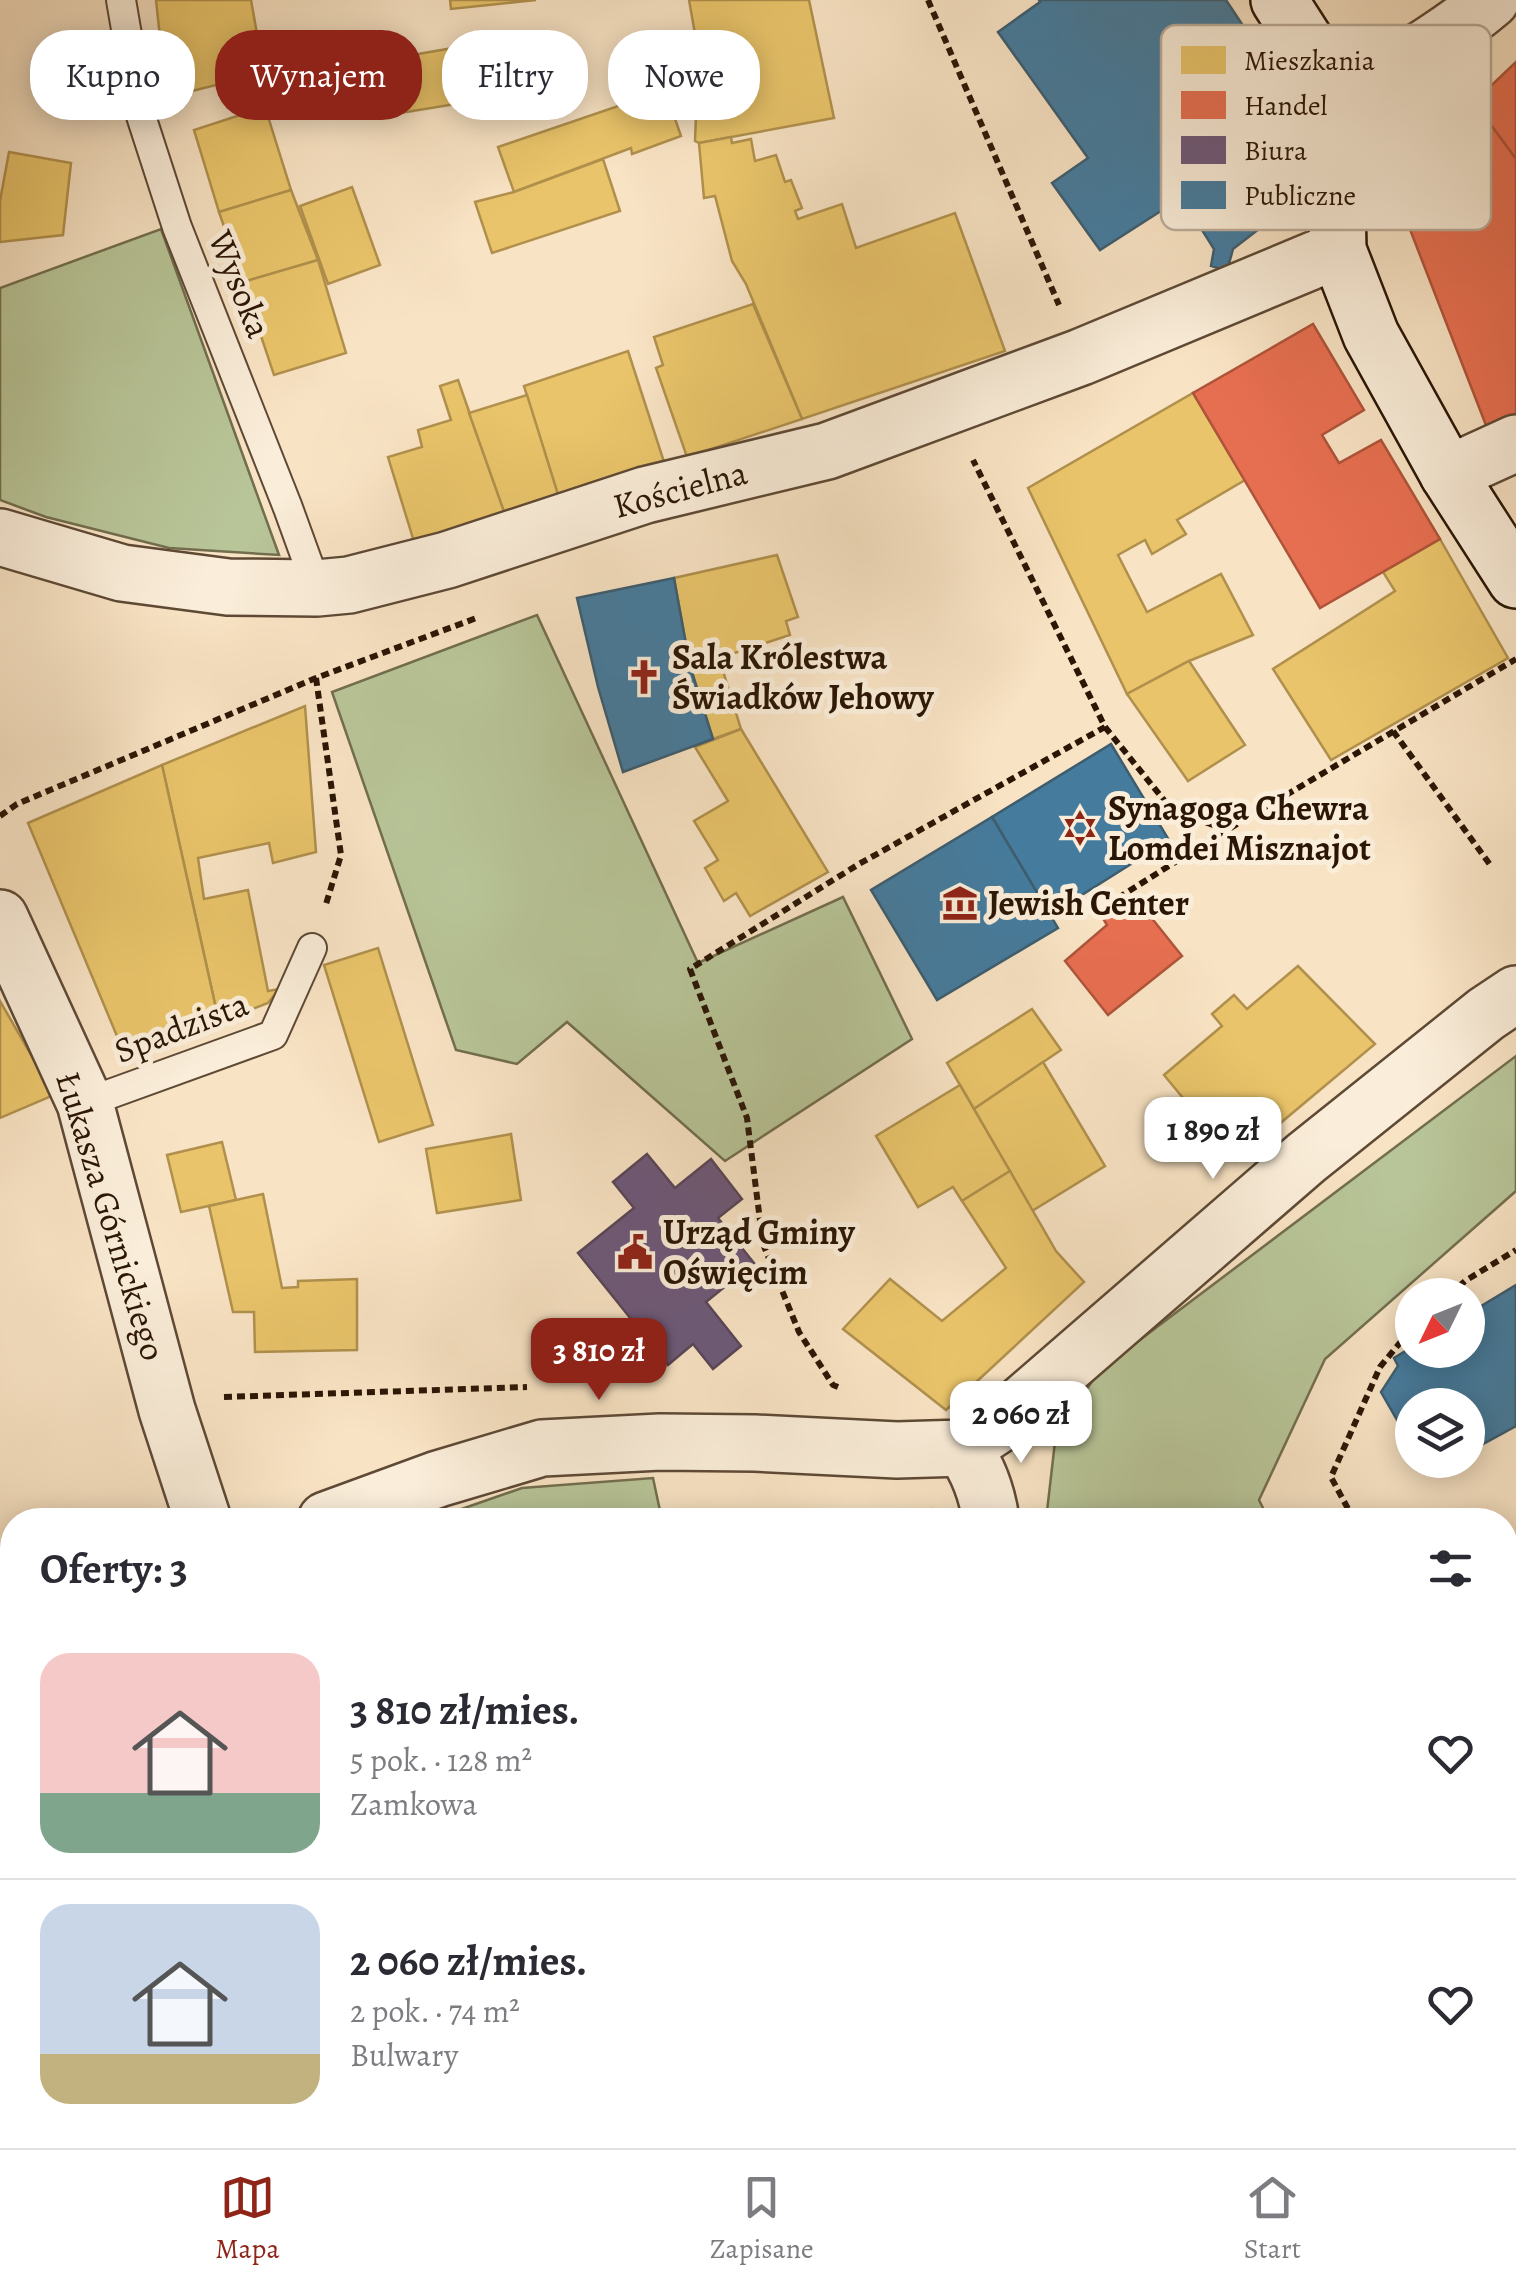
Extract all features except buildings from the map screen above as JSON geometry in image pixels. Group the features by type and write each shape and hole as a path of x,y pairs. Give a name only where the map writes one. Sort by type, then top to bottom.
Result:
{"street":[{"path":"1279,0 1295,25"},
{"path":"1457,25 1491,0"},
{"path":"1338,230 1338,250 1372,334 1448,474 1516,580"},
{"name":"Kościelna","path":"0,537 122,573 228,587 349,585 447,560 644,496 827,451 1081,357 1338,250"},
{"path":"1448,474 1516,443"},
{"name":"Łukasza Górnickiego","path":"0,918 85,1103 198,1508"},
{"path":"359,1508 542,1448 660,1442 897,1450 963,1448 998,1425 1306,1158 1516,994"},
{"path":"963,1448 974,1462 989,1508"}],"lane":[{"name":"Wysoka","path":"121,0 140,116 177,227 317,588"},
{"name":"Spadzista","path":"85,1103 274,1035 312,948"}],"path":[{"path":"928,0 1081,357"},
{"path":"946,406 1104,727 1172,810 1227,830"},
{"path":"0,816 17,804 316,678 435,633"},
{"path":"1118,898 1516,658"},
{"path":"312,948 342,855 316,678"},
{"path":"848,1391 833,1385 799,1332 763,1244 747,1118 690,970 859,864 1104,727"},
{"path":"1394,731 1491,866"},
{"path":"1470,1278 1516,1250"},
{"path":"1348,1508 1331,1477 1380,1367 1395,1349"}],"green space":[{"path":"161,229 279,555 169,548 46,517 0,500 0,288"},
{"path":"537,615 698,963 843,897 912,1039 725,1161 567,1022 517,1064 456,1050 332,692"},
{"path":"1516,1056 1516,1191 1417,1278 1395,1278 1395,1297 1325,1359 1259,1500 1263,1508 1047,1508 1056,1433 1100,1370"},
{"path":"653,1478 659,1508 464,1508 522,1488"}],"place":[{"name":"Sala Królestwa Świadków Jehowy","path":"644,677"},
{"name":"Synagoga Chewra Lomdei Misznajot","path":"1080,828"},
{"name":"Jewish Center","path":"960,903"},
{"name":"Urząd Gminy Oświęcim","path":"635,1252"}]}
